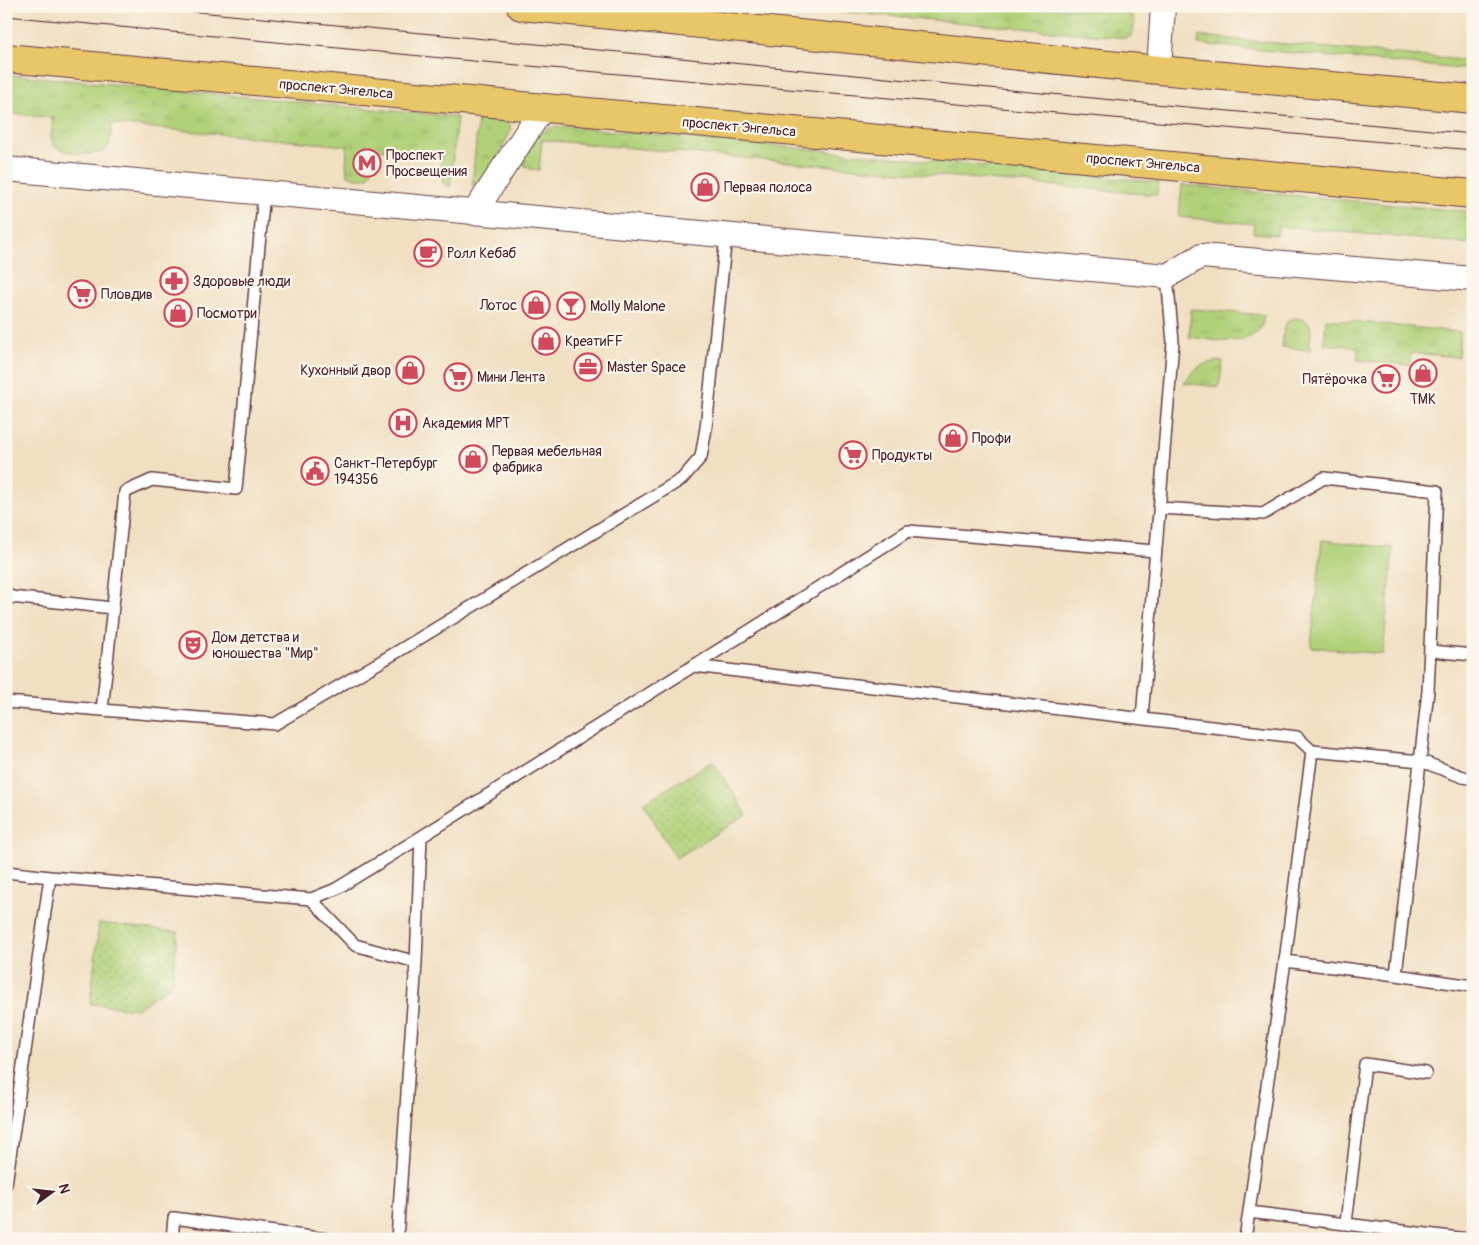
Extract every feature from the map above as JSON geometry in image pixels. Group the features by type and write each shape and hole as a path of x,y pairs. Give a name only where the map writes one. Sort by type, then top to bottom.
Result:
{"main road":[{"path":"521,6 1159,70 1473,99"},
{"name":"проспект Энгельса","path":"6,58 1473,194"}],"street":[{"path":"1159,70 1163,6"},
{"path":"474,213 542,109"},
{"path":"6,169 1167,276 1201,256 1473,279"}],"lane":[{"path":"102,710 125,492 152,480 236,489 264,193"},
{"path":"6,702 275,724 682,479 701,457 706,428 726,236"},
{"path":"1142,718 1173,342 1167,276"},
{"path":"1159,508 1263,514 1324,478 1437,491 1431,651 1421,760 1396,975"},
{"path":"6,872 311,899 336,889 422,837 908,531 1155,552"},
{"path":"6,593 11,596 112,608"},
{"path":"1431,651 1473,654"},
{"path":"694,666 1297,737 1312,751 1421,760 1463,777 1473,779"},
{"path":"1246,1239 1248,1212 1285,961 1312,751"},
{"path":"397,1239 416,962 422,837"},
{"path":"6,1184 50,877"},
{"path":"311,899 355,945 416,962"},
{"path":"1285,961 1473,986"},
{"path":"1346,1224 1365,1064 1426,1073"},
{"path":"1248,1212 1467,1239"},
{"path":"172,1239 174,1218 326,1239"}],"green space":[{"path":"784,6 1045,6 1129,14 1133,16 1134,24 1131,36 1126,38"},
{"path":"1199,36 1473,61 1473,70 1198,44"},
{"path":"6,74 457,117 450,187 443,183 440,174 442,155 374,149 372,170 368,177 358,178 348,175 346,167 347,146 112,124 110,143 105,151 86,154 66,151 54,146 51,137 53,118 6,113"},
{"path":"478,119 504,121 510,125 510,132 490,169 485,176 472,186"},
{"path":"561,126 1158,182 1157,195 542,140 539,170 530,169 524,165 527,152 538,136 543,131"},
{"path":"1182,185 1473,212 1473,244 1278,226 1277,235 1253,233 1254,224 1179,217"},
{"path":"1191,309 1264,315 1263,323 1255,334 1238,340 1218,341 1189,337"},
{"path":"1295,318 1303,319 1309,323 1311,330 1310,350 1282,347 1284,327 1288,320"},
{"path":"1326,319 1460,332 1458,357 1411,353 1410,365 1357,360 1358,347 1324,344"},
{"path":"1223,361 1219,387 1184,383 1200,366"},
{"path":"1322,540 1393,548 1383,654 1311,647"},
{"path":"713,761 747,815 676,858 643,803"},
{"path":"99,923 178,932 172,984 137,1009 90,1004"}],"tram line":[{"path":"135,6 1473,134"},
{"path":"6,16 473,61 1473,150"}],"place":[{"name":"Проспект Просвещения","path":"367,163"},
{"name":"Первая полоса","path":"705,187"},
{"name":"Ролл Кебаб","path":"428,253"},
{"name":"Здоровые люди","path":"174,281"},
{"name":"Пловдив","path":"82,294"},
{"name":"Лотос","path":"536,305"},
{"name":"Molly Malone","path":"571,306"},
{"name":"Посмотри","path":"178,313"},
{"name":"КреатиFF","path":"546,341"},
{"name":"Master Space","path":"588,367"},
{"name":"Кухонный двор","path":"410,370"},
{"name":"ТМК","path":"1423,373"},
{"name":"Мини Лента","path":"458,377"},
{"name":"Пятёрочка","path":"1386,379"},
{"name":"Академия МРТ","path":"403,423"},
{"name":"Профи","path":"953,438"},
{"name":"Продукты","path":"853,455"},
{"name":"Первая мебельная фабрика","path":"473,459"},
{"name":"Санкт-Петербург 194356","path":"315,471"},
{"name":"Дом детства и юношества \"Мир\"","path":"193,645"}]}
